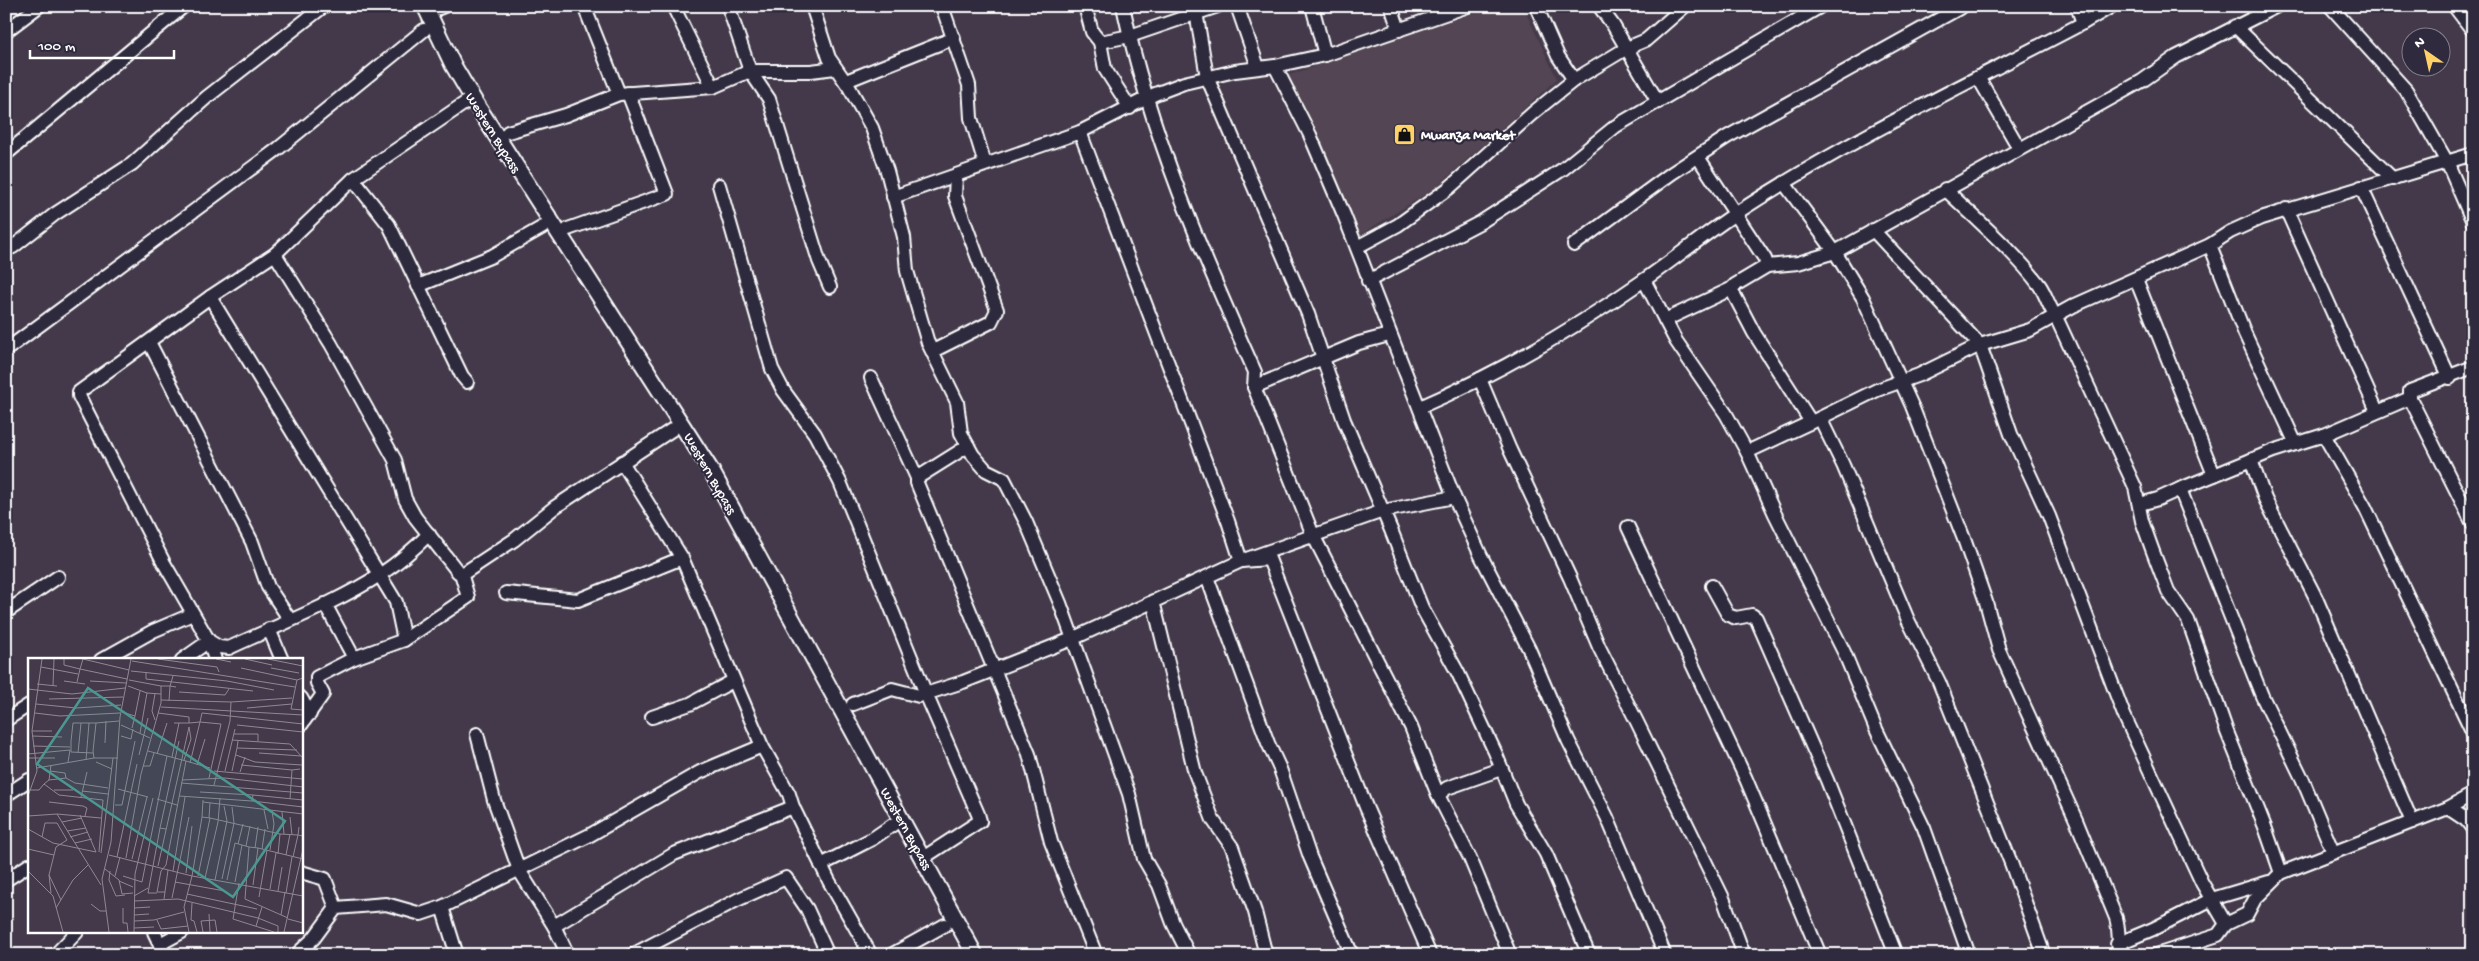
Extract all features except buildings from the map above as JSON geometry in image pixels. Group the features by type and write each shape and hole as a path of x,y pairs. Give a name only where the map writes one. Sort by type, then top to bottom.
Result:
{"main road":[{"name":"Western Bypass","path":"436,7 453,66 712,472 974,955"}],"street":[{"path":"6,31 39,6"},
{"path":"6,154 184,6"},
{"path":"6,250 13,247 55,214 132,164 207,97 324,6"},
{"path":"568,229 667,194 584,6"},
{"path":"673,6 713,87"},
{"path":"728,6 750,72 770,99 819,262 830,287"},
{"path":"812,6 829,58 846,81 872,128 904,237 907,271 933,351 957,402 961,433 986,470 1004,479 1045,566 1129,794 1144,859 1159,885 1173,923 1189,955"},
{"path":"942,6 970,85 971,118 985,164"},
{"path":"1085,6 1092,32 1100,42 1105,69 1130,108"},
{"path":"1124,6 1146,99 1213,279 1254,372 1254,387 1313,535 1411,728 1438,795 1470,858 1510,955"},
{"path":"1100,42 1130,36 1196,10 1218,6"},
{"path":"1237,6 1258,67"},
{"path":"1312,6 1325,55"},
{"path":"1391,6 1399,30"},
{"path":"893,197 1080,132 1184,82 1207,76 1275,66 1325,55 1468,6"},
{"path":"1536,6 1558,56 1574,80"},
{"path":"1598,6 1627,48 1658,102"},
{"path":"1357,247 1398,225 1449,188 1534,112 1574,80 1627,48 1646,40 1685,6"},
{"path":"1368,281 1473,226 1534,190 1616,126 1821,6"},
{"path":"1574,245 1628,203 1727,138 1963,6"},
{"path":"2077,6 2083,23"},
{"path":"1420,407 1528,354 1644,280 1736,213 1828,157 2112,6"},
{"path":"1665,320 1731,289 1734,285 1767,266 1798,263 1835,252 1945,189 2142,81 2176,57 2276,6"},
{"path":"2330,6 2406,90 2447,162 2473,222"},
{"path":"2454,6 2473,31"},
{"path":"1196,10 1207,76 1308,314 1344,420 1422,608 1458,673 1495,752 1500,769 1516,804 1546,854 1589,955"},
{"path":"2235,26 2393,179"},
{"path":"6,350 280,148 424,30"},
{"path":"846,81 954,38"},
{"path":"1275,66 1310,135 1357,247 1368,281 1420,407 1454,497 1485,564 1529,649 1568,740 1607,817 1666,955"},
{"path":"508,132 566,115 623,94 713,87 750,72 811,71 835,68"},
{"path":"1978,77 2019,148"},
{"path":"214,658 209,641 192,614 79,396 79,392 210,297 275,254 353,179 465,103"},
{"path":"1080,132 1228,521 1241,561"},
{"path":"1747,452 1901,381 1919,375 1980,345 2030,330 2073,306 2210,245 2230,232 2286,209 2473,154"},
{"path":"1698,157 1736,213 1765,259 1767,266"},
{"path":"933,351 991,322 996,310 955,196 956,176"},
{"path":"353,179 389,225 462,376 467,382"},
{"path":"1784,183 1835,252 1863,298 1934,456 1986,602 1998,650 2076,820 2116,918 2120,933 2120,949"},
{"path":"719,185 772,370 783,390 814,434 840,482 980,821 923,858"},
{"path":"2361,187 2450,378"},
{"path":"1945,189 1990,233 2041,288 2046,302 2056,317 2124,461 2140,504 2142,521 2168,591 2188,620 2227,732 2265,827 2276,877"},
{"path":"2286,209 2377,411"},
{"path":"418,286 492,256 543,227"},
{"path":"1873,230 1980,345 2011,434 2048,516 2124,715 2212,899 2226,924"},
{"path":"2210,245 2246,334 2296,444"},
{"path":"275,254 331,344 395,460 405,499 415,517 461,573 468,597 404,640 354,658 318,677 317,683 323,694 302,725"},
{"path":"2136,279 2214,474"},
{"path":"1644,280 1676,341 1726,414 1747,452 1774,514 1844,652 1875,727 1924,828 1969,955"},
{"path":"1731,289 1754,333 1815,420 1843,465 1908,620 1938,682 2011,863 2044,955"},
{"path":"210,297 396,602 404,640"},
{"path":"1254,387 1359,343 1390,336"},
{"path":"149,342 252,542 268,587 290,620"},
{"path":"2473,367 2450,378 2410,391 2410,398 2473,524"},
{"path":"872,378 917,478 920,492 996,670 1029,754 1051,842 1096,955"},
{"path":"1480,379 1599,647 1723,898 1744,955"},
{"path":"2140,504 2158,499 2251,460 2324,436 2410,398"},
{"path":"461,573 476,567 555,507 673,429"},
{"path":"2324,436 2365,507 2473,733"},
{"path":"917,478 968,446"},
{"path":"2251,460 2265,498 2316,598 2412,822"},
{"path":"622,462 682,558 733,682 762,746 789,794 793,807 821,865 871,955"},
{"path":"2180,489 2262,696 2302,778 2333,852"},
{"path":"853,704 892,689 915,696 926,694 996,670 1072,639 1241,561 1383,511 1454,497"},
{"path":"1628,527 1738,761 1820,955"},
{"path":"209,641 219,647 229,648 325,604 380,575 404,557 429,534"},
{"path":"506,593 578,600 682,558"},
{"path":"1241,561 1269,559 1366,807 1430,955"},
{"path":"6,612 58,577"},
{"path":"1207,577 1268,743 1280,769 1310,857 1352,955"},
{"path":"1712,586 1728,615 1732,618 1747,614 1756,618 1827,780 1896,955"},
{"path":"1153,601 1195,773 1213,820 1232,847 1255,912 1266,955"},
{"path":"325,604 354,658"},
{"path":"104,658 153,630 192,614"},
{"path":"270,629 281,658"},
{"path":"185,658 209,641"},
{"path":"652,717 690,704 733,682"},
{"path":"302,700 310,714"},
{"path":"6,720 28,706"},
{"path":"477,734 494,800 519,870 554,926 568,955"},
{"path":"296,955 314,938 336,908 386,904 420,914 442,907 590,835 700,772 762,746"},
{"path":"1438,795 1447,788 1500,769"},
{"path":"6,795 28,781"},
{"path":"2120,949 2153,929 2212,899 2276,877 2333,852 2448,808 2473,794"},
{"path":"554,926 674,854 793,807"},
{"path":"2448,808 2466,820 2473,829"},
{"path":"821,865 866,842 894,824"},
{"path":"6,880 28,866"},
{"path":"302,872 325,880 336,908"},
{"path":"2156,955 2218,935 2226,924 2247,914 2255,900 2276,877"},
{"path":"632,955 695,921 786,878 807,909 828,955"},
{"path":"442,907 457,955"},
{"path":"891,955 945,926"},
{"path":"55,955 75,934"},
{"path":"160,944 178,934"}],"shaded area":[{"name":"Mwanza Market","path":"1495,6 1523,6 1557,79 1434,189 1360,235 1289,75"}],"place":[{"name":"Mwanza Market","path":"1405,134"}]}
